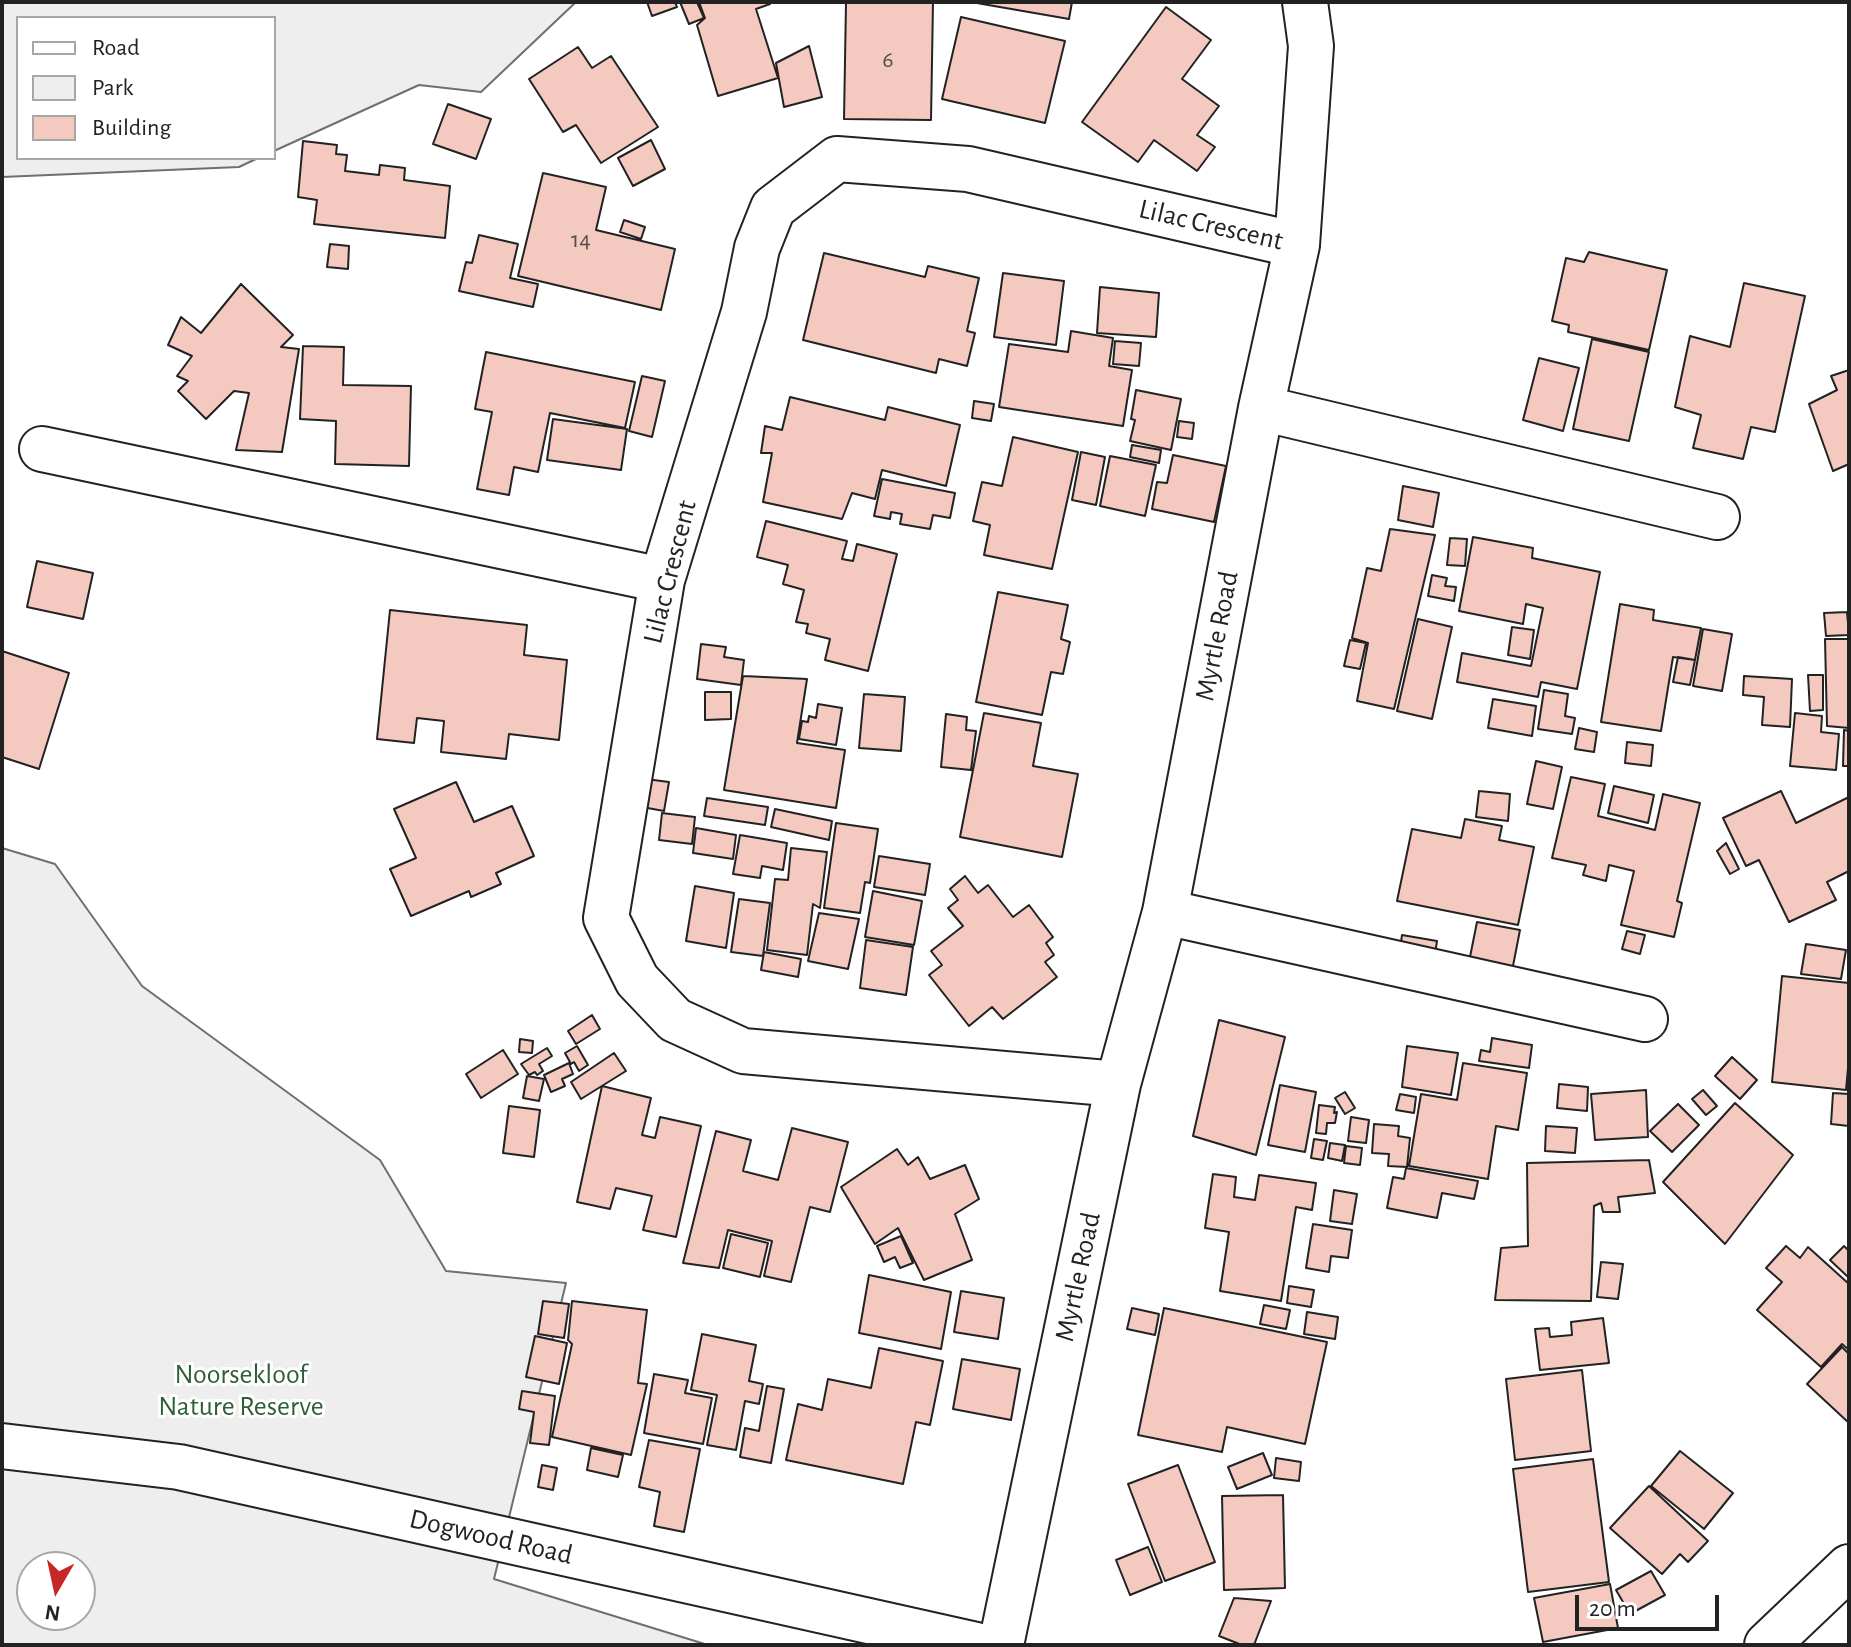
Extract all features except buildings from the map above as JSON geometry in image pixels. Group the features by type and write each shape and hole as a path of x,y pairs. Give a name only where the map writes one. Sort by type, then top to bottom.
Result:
{"street":[{"name":"Myrtle Road","path":"1001,1645 1118,1084 1165,912 1261,408 1297,245 1311,46 1305,2"},
{"name":"Lilac Crescent","path":"1118,1084 743,1051 675,1020 637,980 606,918 662,580 744,312 757,248 773,208 837,159 968,169 1297,245"},
{"path":"1261,408 1717,517"},
{"path":"42,449 662,580"},
{"path":"1165,912 1645,1019"},
{"name":"Dogwood Road","path":"2,1446 179,1467 976,1645"},
{"path":"1767,1645 1849,1567"}],"green space":[{"path":"2,2 576,2 481,92 419,85 276,150 276,16 16,16 16,160 254,160 239,167 2,177"},
{"name":"Noorsekloof Nature Reserve","path":"2,848 55,864 142,986 380,1160 446,1271 566,1283 494,1579 708,1645 2,1645"}]}
